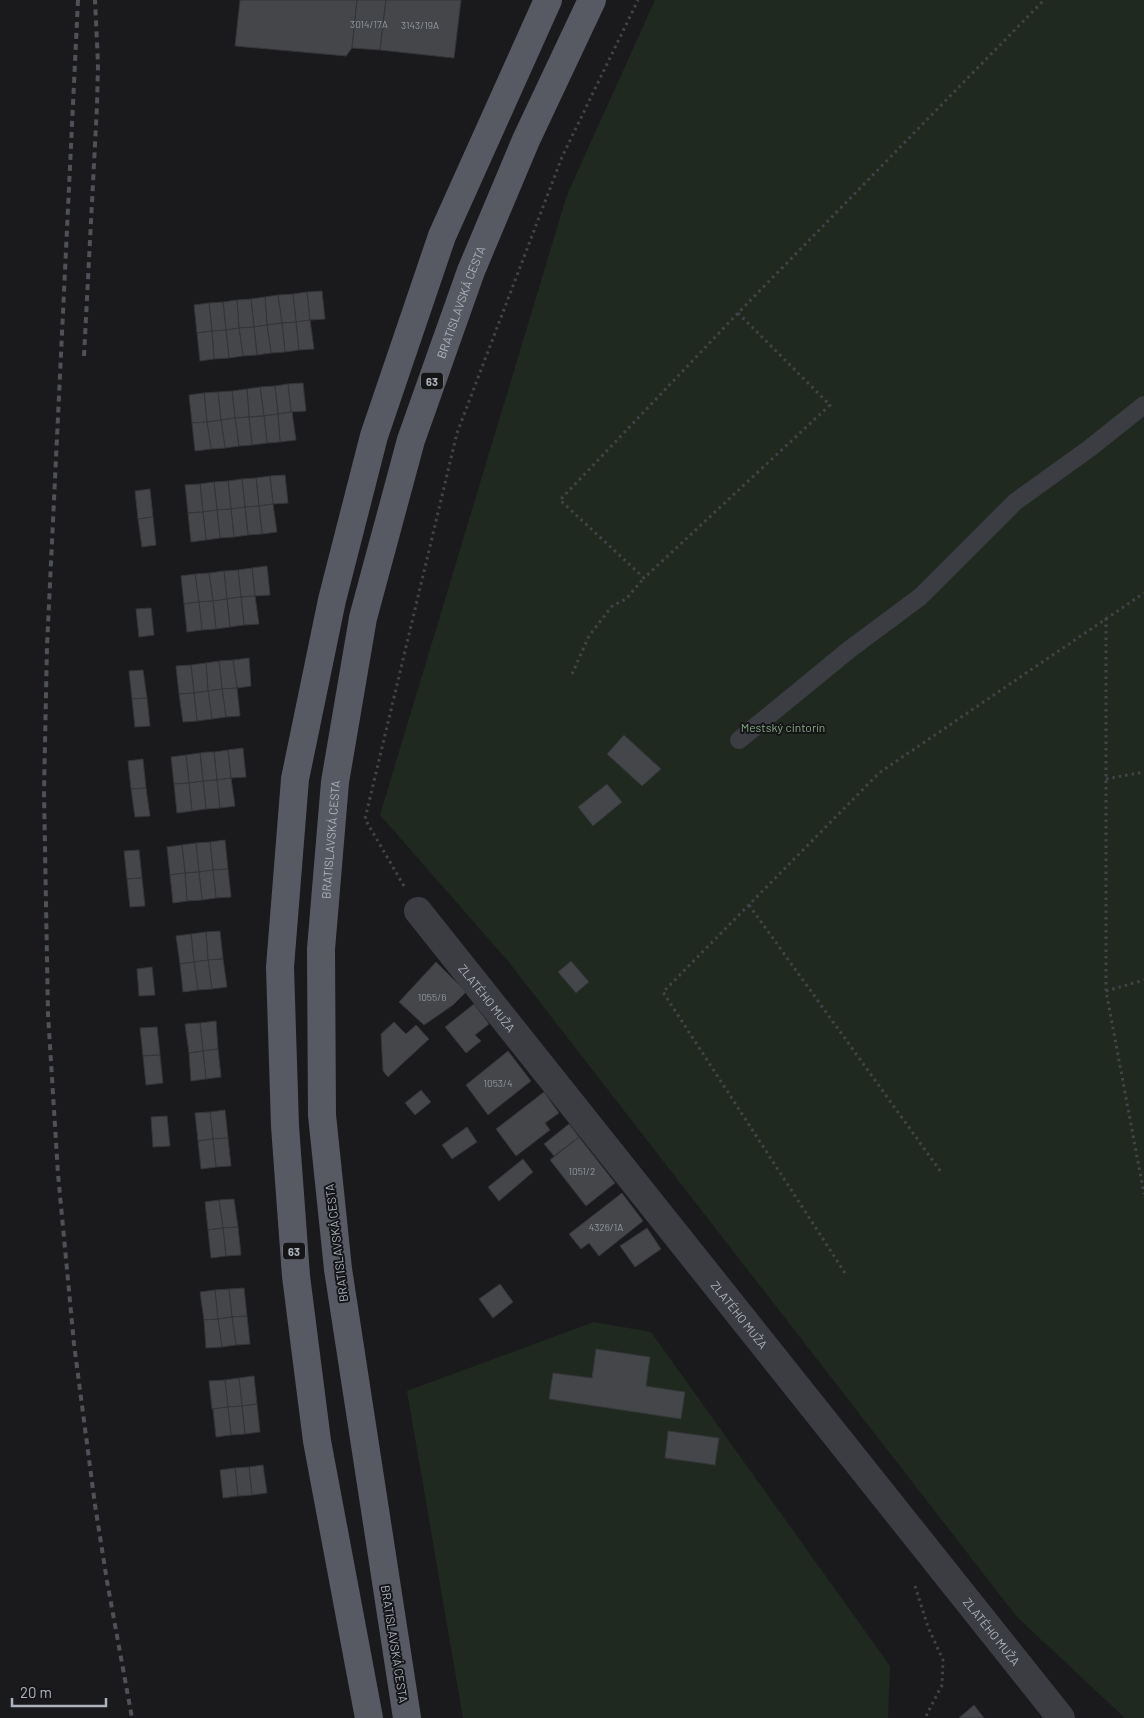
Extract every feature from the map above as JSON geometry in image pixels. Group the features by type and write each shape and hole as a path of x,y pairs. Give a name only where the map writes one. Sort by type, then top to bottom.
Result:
{"main road":[{"name":"63","path":"369,1718 317,1441 296,1276 285,1126 280,967 295,779 332,600 374,436 442,236 548,0"},
{"name":"BRATISLAVSKÁ CESTA","path":"407,1718 338,1269 322,1115 321,949 335,782 363,618 411,440 471,271 526,140 592,0"}],"street":[{"name":"ZLATÉHO MUŽA","path":"418,911 1061,1718"}],"lane":[{"path":"739,740 850,648 920,597 1015,502 1090,448 1144,405"}],"path":[{"path":"418,911 365,819 457,433 562,157 638,0"},
{"path":"644,578 560,500 738,313 1044,0"},
{"path":"572,674 589,636 612,606 626,599 644,578 830,405 738,313"},
{"path":"845,1273 663,992 879,773 1144,593"},
{"path":"1106,618 1106,991 1144,1194"},
{"path":"1106,780 1144,772"},
{"path":"749,905 941,1172"},
{"path":"1106,991 1144,980"},
{"path":"915,1586 928,1627 942,1660 942,1685 925,1718"}],"green space":[{"name":"Mestský cintorín","path":"655,0 1144,0 1144,1718 1125,1718 1017,1617 508,961 380,815 567,195"},
{"path":"594,1322 651,1332 890,1666 888,1718 463,1718 407,1391"}],"building":[{"path":"240,0 357,0 352,48 346,56 235,46"},
{"path":"357,0 386,0 380,50 352,48"},
{"path":"386,0 461,0 454,58 380,50"},
{"path":"322,291 325,319 310,320 307,292"},
{"path":"307,292 310,320 296,322 293,294"},
{"path":"293,294 296,322 282,323 278,295"},
{"path":"278,295 282,323 267,325 265,297"},
{"path":"265,297 267,325 254,327 251,299"},
{"path":"251,299 254,327 239,328 237,300"},
{"path":"237,300 239,328 226,330 223,302"},
{"path":"223,302 226,330 212,331 209,303"},
{"path":"209,303 212,331 197,333 194,305"},
{"path":"310,320 314,349 299,350 296,322"},
{"path":"296,322 299,350 285,352 282,323"},
{"path":"282,323 285,352 271,353 267,325"},
{"path":"267,325 271,353 257,355 254,327"},
{"path":"254,327 257,355 243,356 239,328"},
{"path":"239,328 243,356 229,358 226,330"},
{"path":"226,330 229,358 214,359 212,331"},
{"path":"212,331 214,359 200,361 197,333"},
{"path":"303,383 306,411 291,412 288,384"},
{"path":"288,384 291,412 278,414 275,386"},
{"path":"275,386 278,414 264,416 260,387"},
{"path":"260,387 264,416 249,417 247,389"},
{"path":"247,389 249,417 235,418 232,391"},
{"path":"232,391 235,418 221,420 218,392"},
{"path":"218,392 221,420 207,422 204,393"},
{"path":"204,393 207,422 192,423 189,395"},
{"path":"292,412 296,440 280,442 278,414"},
{"path":"278,414 280,442 267,443 264,416"},
{"path":"264,416 267,443 252,445 249,417"},
{"path":"249,417 252,445 239,446 235,418"},
{"path":"235,418 239,446 225,448 221,420"},
{"path":"221,420 225,448 211,449 207,422"},
{"path":"207,422 211,449 195,451 192,423"},
{"path":"285,475 288,503 273,504 270,476"},
{"path":"270,476 273,504 259,506 256,478"},
{"path":"256,478 259,506 245,507 242,479"},
{"path":"242,479 245,507 231,509 228,481"},
{"path":"228,481 231,509 217,510 214,482"},
{"path":"214,482 217,510 203,512 200,484"},
{"path":"200,484 203,512 188,513 185,485"},
{"path":"150,489 153,517 138,519 135,491"},
{"path":"273,504 277,532 262,534 259,506"},
{"path":"259,506 262,534 248,535 245,507"},
{"path":"245,507 248,535 234,537 231,509"},
{"path":"231,509 234,537 220,538 217,510"},
{"path":"217,510 220,538 206,540 203,512"},
{"path":"203,512 206,540 191,542 188,513"},
{"path":"153,517 156,545 142,547 138,519"},
{"path":"267,566 270,595 255,596 252,568"},
{"path":"252,568 255,596 241,597 238,570"},
{"path":"238,570 241,597 227,599 224,571"},
{"path":"224,571 227,599 213,601 209,573"},
{"path":"209,573 213,601 199,602 195,574"},
{"path":"195,574 199,602 184,604 181,576"},
{"path":"255,596 259,624 244,625 241,597"},
{"path":"241,597 244,625 230,627 227,599"},
{"path":"227,599 230,627 216,629 213,601"},
{"path":"213,601 216,629 202,630 199,602"},
{"path":"199,602 202,630 187,632 184,604"},
{"path":"151,608 154,635 139,637 136,609"},
{"path":"249,658 251,686 237,688 233,660"},
{"path":"233,660 237,688 222,689 219,661"},
{"path":"219,661 222,689 208,691 206,663"},
{"path":"206,663 208,691 194,693 191,665"},
{"path":"191,665 194,693 179,694 176,666"},
{"path":"143,670 147,698 132,699 129,671"},
{"path":"237,688 240,716 226,717 222,689"},
{"path":"222,689 226,717 212,719 208,691"},
{"path":"208,691 212,719 197,721 194,693"},
{"path":"194,693 197,721 183,722 179,694"},
{"path":"147,698 150,726 135,727 132,699"},
{"path":"624,735 661,769 642,786 607,754"},
{"path":"243,748 246,777 231,778 228,750"},
{"path":"228,750 231,778 217,780 214,752"},
{"path":"214,752 217,780 203,781 200,753"},
{"path":"200,753 203,781 189,783 186,755"},
{"path":"186,755 189,783 174,784 171,757"},
{"path":"143,759 146,788 131,789 128,761"},
{"path":"231,778 235,806 220,808 217,780"},
{"path":"217,780 220,808 206,809 203,781"},
{"path":"203,781 206,809 192,811 189,783"},
{"path":"189,783 192,811 177,813 174,784"},
{"path":"607,784 622,802 593,826 578,807"},
{"path":"146,788 150,816 135,817 131,789"},
{"path":"225,840 228,869 213,870 210,842"},
{"path":"210,842 213,870 199,872 196,843"},
{"path":"196,843 199,872 185,873 182,845"},
{"path":"182,845 185,873 170,875 167,847"},
{"path":"139,850 142,878 127,879 124,851"},
{"path":"228,869 231,897 216,898 213,870"},
{"path":"213,870 216,898 202,900 199,872"},
{"path":"199,872 202,900 187,901 185,873"},
{"path":"185,873 187,901 173,903 170,875"},
{"path":"142,878 145,906 130,907 127,879"},
{"path":"220,931 223,959 208,960 206,932"},
{"path":"206,932 208,960 194,962 191,934"},
{"path":"191,934 194,962 180,964 176,936"},
{"path":"223,959 227,987 212,989 208,960"},
{"path":"208,960 212,989 198,990 194,962"},
{"path":"571,961 589,982 576,993 558,972"},
{"path":"194,962 198,990 183,992 180,964"},
{"path":"436,962 466,992 453,1005 424,1025 399,1002"},
{"path":"152,967 155,995 139,996 137,969"},
{"path":"474,1004 489,1024 475,1035 481,1041 466,1053 445,1027"},
{"path":"216,1021 218,1049 203,1051 200,1023"},
{"path":"394,1022 406,1034 416,1025 429,1039 388,1077 383,1071 381,1034"},
{"path":"200,1023 203,1051 189,1053 185,1024"},
{"path":"157,1027 160,1055 143,1056 140,1028"},
{"path":"218,1049 221,1077 206,1079 203,1051"},
{"path":"203,1051 206,1079 191,1081 189,1053"},
{"path":"508,1051 531,1081 488,1115 466,1085"},
{"path":"160,1055 163,1083 146,1085 143,1056"},
{"path":"421,1090 431,1102 415,1115 405,1103"},
{"path":"544,1092 559,1113 545,1123 550,1130 516,1156 496,1129"},
{"path":"225,1110 228,1138 213,1139 210,1112"},
{"path":"210,1112 213,1139 198,1141 195,1113"},
{"path":"167,1116 170,1146 153,1147 151,1117"},
{"path":"569,1124 579,1137 554,1156 544,1144"},
{"path":"467,1127 477,1142 452,1159 442,1145"},
{"path":"579,1137 615,1183 586,1206 550,1160"},
{"path":"228,1138 231,1166 216,1167 213,1139"},
{"path":"213,1139 216,1167 201,1169 198,1141"},
{"path":"523,1159 533,1172 499,1201 488,1187"},
{"path":"622,1193 643,1221 599,1256 589,1243 581,1249 569,1234"},
{"path":"234,1199 238,1227 223,1228 219,1200"},
{"path":"219,1200 223,1228 208,1230 205,1202"},
{"path":"238,1227 241,1255 226,1256 223,1228"},
{"path":"223,1228 226,1256 211,1258 208,1230"},
{"path":"647,1228 661,1249 635,1267 620,1246"},
{"path":"500,1284 513,1302 493,1318 479,1299"},
{"path":"244,1288 247,1316 232,1317 229,1289"},
{"path":"229,1289 232,1317 218,1319 215,1290"},
{"path":"215,1290 218,1319 204,1320 200,1292"},
{"path":"247,1316 250,1344 236,1345 232,1317"},
{"path":"232,1317 236,1345 222,1347 218,1319"},
{"path":"218,1319 222,1347 206,1348 204,1320"},
{"path":"596,1349 650,1357 646,1386 685,1392 681,1419 549,1399 553,1373 592,1378"},
{"path":"254,1376 257,1404 242,1406 239,1378"},
{"path":"239,1378 242,1406 228,1407 225,1380"},
{"path":"225,1380 228,1407 212,1409 209,1381"},
{"path":"257,1404 260,1432 245,1434 242,1406"},
{"path":"242,1406 245,1434 231,1435 228,1407"},
{"path":"228,1407 231,1435 216,1437 213,1409"},
{"path":"668,1431 719,1438 715,1465 665,1458"},
{"path":"263,1465 267,1493 252,1495 249,1467"},
{"path":"249,1467 252,1495 238,1496 235,1468"},
{"path":"235,1468 238,1496 223,1498 220,1470"},
{"path":"974,1705 984,1718 959,1718"}],"railway":[{"path":"78,0 47,646 44,792 48,1014 58,1174 74,1344 95,1505 132,1718"},
{"path":"84,356 97,106 98,64 95,0"}]}
